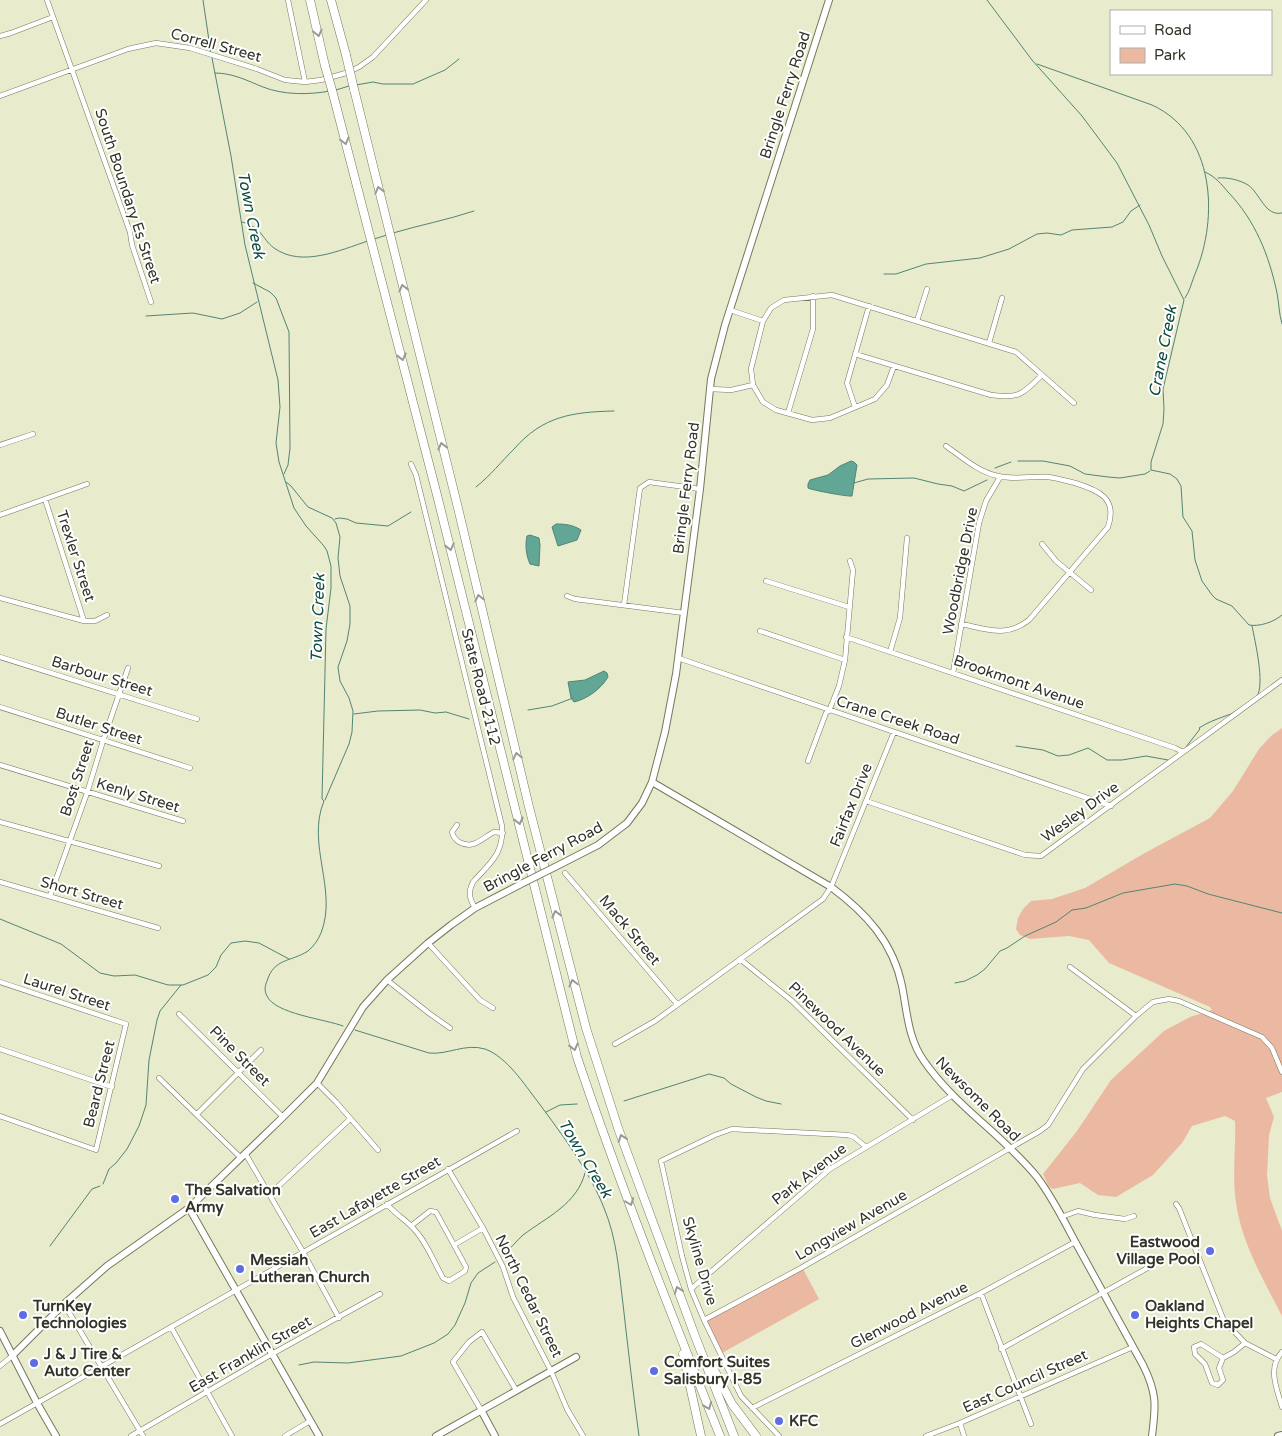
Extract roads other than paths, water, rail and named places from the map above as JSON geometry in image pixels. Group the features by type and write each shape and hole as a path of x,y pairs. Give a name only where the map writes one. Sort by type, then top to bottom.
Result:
{"highway":[{"path":"310,0 325,66 442,517 577,1057 594,1108 677,1328 720,1436"},
{"path":"331,0 457,503 529,807 581,1009 618,1128 734,1436"},
{"path":"677,1328 701,1436"},
{"path":"695,1336 732,1404 756,1436"}],"street":[{"name":"South Boundary Es Street","path":"47,0 130,232 135,254 151,302"},
{"path":"288,0 306,82"},
{"name":"Correll Street","path":"0,96 128,49 156,43 190,48 211,54 285,80 313,81 346,73 373,57 426,0"},
{"name":"Bringle Ferry Road","path":"12,1356 64,1304 107,1266 189,1208 282,1117 316,1083 363,1007 387,980 428,943 475,908 593,848 611,836 637,810 652,782 669,713 700,489 711,379 730,310 829,0"},
{"path":"0,36 53,17"},
{"path":"917,321 927,289"},
{"path":"894,366 888,385 875,399 830,418 812,420 776,410 763,402 752,385 751,369 763,321 771,308 784,300 832,295 989,342 1016,352 1074,403"},
{"path":"788,413 813,329 813,296"},
{"path":"989,342 1002,298"},
{"path":"855,407 847,383 870,306"},
{"path":"730,310 763,321"},
{"path":"855,354 991,395 1008,397 1026,390 1042,375"},
{"path":"710,389 731,390 752,385"},
{"path":"0,445 33,434"},
{"path":"946,446 979,469 1000,477 1050,478 1092,488 1102,494 1110,508 1111,516 1108,526 1029,620 1020,628 1000,631 961,624"},
{"name":"State Road 2112","path":"411,464 416,476 503,833"},
{"name":"Woodbridge Drive","path":"953,673 979,523 986,502 1000,477"},
{"path":"624,605 638,493 642,484 649,482 700,489"},
{"path":"0,514 87,484"},
{"name":"Trexler Street","path":"45,500 84,621"},
{"path":"890,652 900,618 907,538"},
{"path":"1042,544 1056,561 1091,590"},
{"path":"808,761 826,713 829,711 840,686 845,660 853,570 850,560"},
{"path":"766,581 849,607"},
{"path":"567,596 575,599 684,613"},
{"path":"0,598 84,621 95,621 107,615"},
{"path":"760,631 845,660"},
{"name":"Brookmont Avenue","path":"846,637 1183,752"},
{"name":"Barbour Street","path":"0,657 197,719"},
{"name":"Crane Creek Road","path":"678,658 1111,806"},
{"name":"Bost Street","path":"50,896 87,793 128,668"},
{"name":"Wesley Drive","path":"866,801 1035,857 1040,856 1282,680"},
{"name":"Butler Street","path":"0,707 190,768"},
{"name":"Fairfax Drive","path":"831,887 894,732"},
{"name":"Kenly Street","path":"0,765 183,821"},
{"name":"Newsome Road","path":"652,782 831,887 845,897 884,940 891,951 899,973 910,1032 916,1048 932,1072 953,1095 1010,1149 1038,1179 1076,1242 1151,1380 1155,1408 1152,1436"},
{"path":"0,822 159,866"},
{"path":"457,824 452,832 454,837 457,841 466,845 476,844 494,832 503,833 499,852 470,888 469,898 475,908"},
{"name":"Mack Street","path":"565,873 677,1004"},
{"name":"Short Street","path":"0,882 158,928"},
{"path":"615,1044 655,1021 823,899 831,887"},
{"path":"428,943 480,1000 493,1008"},
{"name":"Pinewood Avenue","path":"740,959 792,1001 913,1120"},
{"path":"1070,967 1136,1016"},
{"path":"387,980 450,1028"},
{"name":"Laurel Street","path":"0,982 126,1024"},
{"name":"Longview Avenue","path":"704,1320 801,1268 1010,1149 1048,1125 1083,1070 1136,1016 1153,1002 1169,998 1262,1037 1272,1048 1282,1072"},
{"name":"Pine Street","path":"179,1014 282,1117"},
{"name":"Beard Street","path":"0,1116 96,1150 126,1024"},
{"path":"0,1049 112,1087"},
{"path":"197,1114 261,1050"},
{"path":"159,1078 243,1155 270,1194 339,1318"},
{"path":"316,1083 378,1150"},
{"name":"Park Avenue","path":"691,1289 830,1169 953,1095"},
{"path":"270,1194 350,1119"},
{"name":"Skyline Drive","path":"779,1436 741,1396 733,1383 704,1320 691,1289 682,1256 661,1161 715,1135 732,1129 848,1135 854,1137 866,1147"},
{"name":"East Lafayette Street","path":"0,1424 517,1131"},
{"name":"North Cedar Street","path":"448,1169 483,1228 503,1267 513,1297 551,1371 567,1409 583,1436"},
{"path":"387,1204 395,1214 417,1233 444,1278 449,1281 465,1271 466,1267 436,1212 430,1211 411,1226"},
{"path":"1177,1205 1224,1321 1246,1343 1276,1359"},
{"path":"189,1208 318,1436"},
{"path":"1061,1217 1078,1211 1125,1219 1134,1216"},
{"path":"454,1244 483,1228"},
{"name":"Glenwood Avenue","path":"752,1408 981,1293 1076,1242"},
{"path":"1001,1349 1153,1265"},
{"path":"981,1293 1031,1424"},
{"name":"East Franklin Street","path":"131,1436 380,1294"},
{"path":"64,1304 143,1436"},
{"path":"171,1327 232,1436"},
{"path":"0,1331 56,1436"},
{"path":"495,1436 453,1362 469,1342 482,1332 516,1390"},
{"path":"1223,1358 1201,1344 1194,1347 1195,1354 1205,1364 1212,1383 1218,1385 1223,1380 1219,1368 1223,1358 1246,1343"},
{"name":"East Council Street","path":"926,1436 1133,1347"},
{"path":"1282,1352 1276,1359 1273,1376 1282,1407"},
{"path":"0,1366 12,1356"},
{"path":"436,1436 576,1357"},
{"path":"285,1436 310,1421"},
{"path":"960,1423 964,1436"},
{"path":"1278,1436 1282,1435"}],"water":[{"path":"851,461 857,465 852,496 808,488 810,480 828,475"},
{"path":"556,524 569,525 581,530 577,540 558,546 552,527"},
{"path":"530,535 539,538 539,566 530,564 526,550 526,539"},
{"path":"604,671 608,677 602,686 589,696 574,702 571,698 568,682 585,680"}],"waterway":[{"name":"Town Creek","path":"203,0 211,54"},
{"name":"Crane Creek","path":"987,0 1032,60 1082,116 1117,163 1149,225 1184,300 1163,389 1163,424 1151,462 1151,470 1170,474 1177,479 1181,486 1183,517 1192,531 1195,560 1202,581 1216,599 1232,606 1249,625 1266,623 1282,615"},
{"name":"Town Creek","path":"212,58 231,156 245,245 278,380 280,407 276,443 279,462 294,508 306,526 324,546 331,566 331,588 326,629 322,799 324,801 319,817 318,834 325,884 325,917 321,933 314,945 302,955 279,964 274,968 267,981 265,990 272,1002 290,1012 343,1026"},
{"path":"356,85 373,82 413,84 445,70 459,59"},
{"path":"1037,64 1152,105 1173,118 1189,136 1200,156 1206,179 1209,203 1203,252 1185,298"},
{"path":"215,73 234,76 279,92 305,94 330,91"},
{"path":"336,90 349,86"},
{"path":"1205,172 1218,181 1238,203 1260,239 1274,279 1282,324"},
{"path":"1218,178 1229,178 1245,183 1267,208 1276,213 1282,213"},
{"path":"884,274 896,274 926,264 980,258 1009,249 1037,234 1061,235 1072,230 1112,227 1123,222 1131,211 1140,205"},
{"path":"393,233 474,211"},
{"path":"242,222 254,227 274,248 285,254 297,257 321,255 368,241"},
{"path":"374,239 387,235"},
{"path":"253,283 270,292 276,298 289,332 290,448 288,465 284,474"},
{"path":"146,316 193,313 222,319 240,313 257,302"},
{"path":"476,487 536,429 559,418 585,413 614,411"},
{"path":"1018,461 1043,461 1070,466 1085,474 1120,478 1145,474 1150,471"},
{"path":"995,468 1011,462"},
{"path":"854,483 868,479 914,478 952,486 964,491 987,480"},
{"path":"286,482 308,507 332,518 336,523 340,537 338,558 340,576 350,606 350,624 347,641 338,667 340,681 353,711 352,732 349,744 325,800"},
{"path":"335,519 347,519 356,523 388,526 411,512"},
{"path":"1186,747 1199,728 1231,714 1257,696 1260,673 1252,626"},
{"path":"528,710 552,706 573,698"},
{"path":"354,714 378,711 420,710 435,713 446,712 469,719"},
{"path":"1016,746 1043,750 1058,756 1069,755 1088,748 1107,760 1122,760 1146,756 1168,760"},
{"path":"955,983 965,981 977,975 985,969 1000,951 1025,936 1056,922 1072,910 1086,908 1123,893 1175,884 1282,913"},
{"path":"0,919 61,944 100,973 114,976 135,975 168,985 183,985 208,975 216,967 221,955 231,943 245,941 259,943 289,959"},
{"path":"103,1184 109,1169 127,1149 139,1126 146,1105 149,1060 157,1020 160,1011 181,985"},
{"name":"Town Creek","path":"355,1030 429,1053 470,1047 485,1049 493,1053 501,1058 514,1072 565,1140 598,1194 612,1232 619,1268 639,1436"},
{"path":"624,1101 709,1074 724,1078 731,1084 756,1097 781,1104"},
{"path":"546,1112 560,1105 577,1104"},
{"path":"503,1254 523,1235 560,1209 575,1193 585,1173"},
{"path":"50,1246 92,1189 100,1186"},
{"path":"299,1365 314,1362 348,1363 401,1356 434,1343 448,1334 455,1325 465,1303 471,1283 478,1273 495,1262"}],"place":[{"name":"The Salvation Army","path":"175,1199"},
{"name":"Eastwood Village Pool","path":"1210,1251"},
{"name":"Messiah Lutheran Church","path":"240,1269"},
{"name":"TurnKey Technologies","path":"23,1315"},
{"name":"Oakland Heights Chapel","path":"1135,1315"},
{"name":"J & J Tire & Auto Center","path":"34,1363"},
{"name":"Comfort Suites Salisbury I-85","path":"654,1371"},
{"name":"KFC","path":"779,1421"}]}
